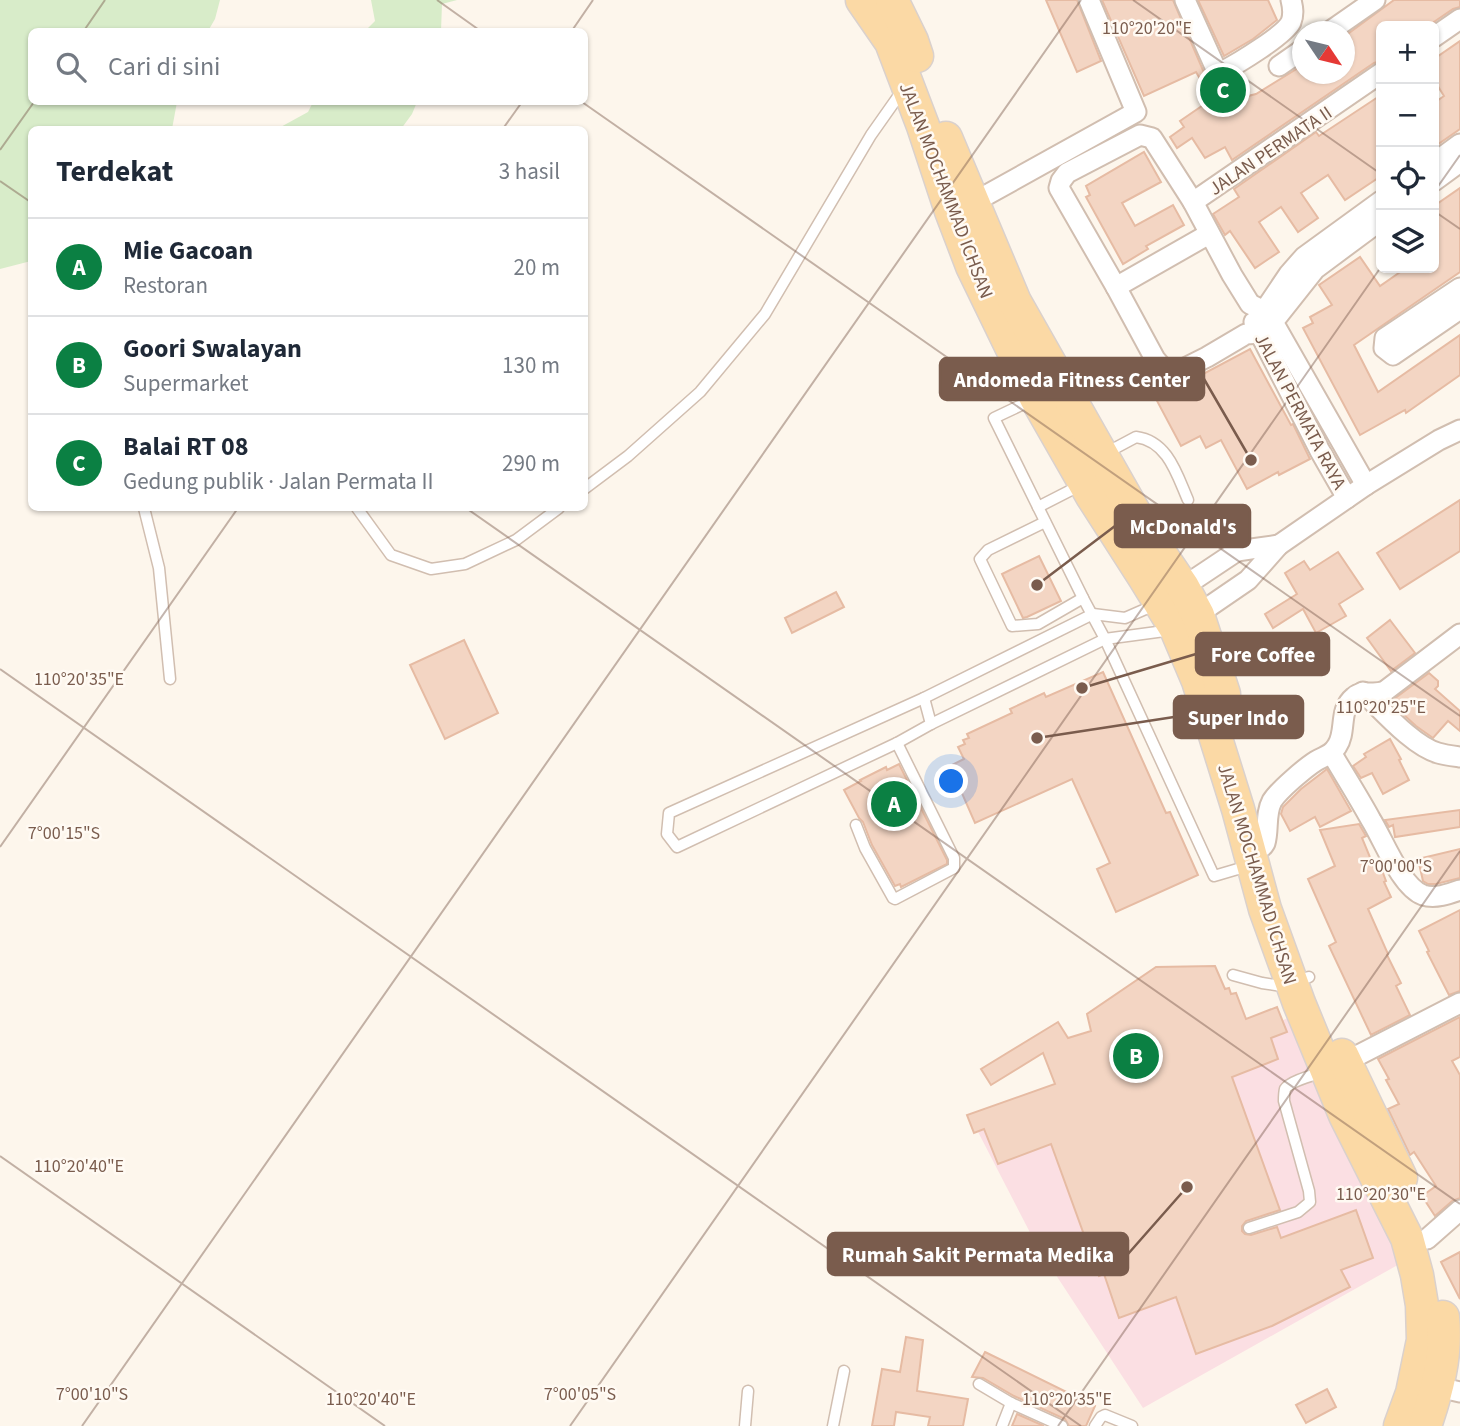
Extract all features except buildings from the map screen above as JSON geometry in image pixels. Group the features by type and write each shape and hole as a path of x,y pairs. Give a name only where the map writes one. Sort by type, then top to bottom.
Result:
{"main road":[{"name":"JALAN MOCHAMMAD ICHSAN","path":"862,0 891,43 923,126 951,211 1015,302 1145,531 1179,609 1198,681 1256,856 1265,909 1300,980 1336,1066 1420,1218 1435,1264 1449,1390 1425,1426"},
{"name":"JALAN MOCHAMMAD ICHSAN","path":"892,0 912,41 938,119 974,202 983,259 1036,398 1084,483 1179,609"},
{"name":"JALAN MOCHAMMAD ICHSAN","path":"1336,1066 1345,1115 1407,1238 1417,1275 1422,1305 1423,1340 1412,1393 1400,1426"}],"street":[{"path":"974,202 1136,112 1089,0"},
{"path":"1185,0 1216,69 1223,71 1282,34 1291,24 1294,11 1291,0"},
{"path":"1345,21 1375,0"},
{"path":"1439,34 1460,19"},
{"path":"1279,66 1292,57"},
{"name":"JALAN PERMATA II","path":"1193,202 1376,76"},
{"name":"JALAN PERMATA RAYA","path":"1258,322 1207,357 1175,373 1162,368 1154,359 1059,188 1063,178 1067,173 1140,135 1152,138 1193,202 1258,322 1366,485"},
{"path":"1439,159 1460,144"},
{"path":"1439,177 1460,162"},
{"path":"1310,263 1376,205"},
{"path":"1258,322 1289,274 1376,223"},
{"path":"1116,287 1209,234"},
{"path":"1460,288 1385,338 1384,348 1393,355 1460,309"},
{"name":"JALAN PERMATA RAYA","path":"1258,322 1320,451 1347,498"},
{"path":"1179,609 1248,580 1279,545 1366,485 1460,430"},
{"path":"1179,609 1237,551 1279,545"},
{"path":"1256,856 1266,840 1268,813 1272,802 1316,761 1332,754 1342,737 1343,716 1354,696 1363,692 1380,694 1460,634"},
{"path":"1363,692 1411,737 1428,749 1460,757"},
{"path":"1332,754 1407,882 1425,896 1442,896 1460,890"},
{"path":"1336,1066 1460,1003"},
{"path":"1427,1239 1460,1210"}],"lane":[{"path":"588,486 628,456 700,392 765,314 871,135 906,84"},
{"path":"1036,398 994,418 1093,614 1214,876 1256,856"},
{"path":"1102,454 1136,437 1150,441 1168,455 1188,500"},
{"path":"1038,507 1084,483"},
{"path":"145,511 159,568 170,679"},
{"path":"358,511 391,555 431,569 465,564 516,540 555,511"},
{"path":"1045,522 988,550 980,559 1012,626 1038,624 1083,598"},
{"path":"1179,609 1105,639 897,743 677,847 667,834 669,813 924,698 1093,614 1125,618 1179,609"},
{"path":"924,698 931,724"},
{"path":"856,825 865,848 895,899 954,868 954,858 897,743"},
{"path":"1233,975 1282,986 1300,980"},
{"path":"1249,1228 1298,1212 1310,1202 1284,1101 1284,1090 1293,1083 1336,1066"},
{"path":"833,1426 844,1371"},
{"path":"979,1384 1050,1424 1062,1426"},
{"path":"745,1426 748,1391"},
{"path":"1003,1426 1011,1403"},
{"path":"1095,1426 1105,1415 1132,1426"}],"shaded area":[{"path":"1288,1018 1403,1262 1143,1408 1037,1246 976,1128 1215,1049"}],"green space":[{"path":"0,0 220,0 210,28 28,28 28,105 176,105 173,126 28,126 28,262 0,269"},
{"path":"371,0 457,0 442,4 441,28 368,28 375,21"},
{"path":"312,105 416,105 403,126 282,126 308,112"}],"place":[{"name":"Balai RT 08","path":"1223,90"},
{"name":"Andomeda Fitness Center","path":"1251,460"},
{"name":"McDonald's","path":"1037,585"},
{"name":"Fore Coffee","path":"1082,688"},
{"name":"Super Indo","path":"1037,738"},
{"name":"Mie Gacoan","path":"894,804"},
{"name":"Goori Swalayan","path":"1136,1056"},
{"name":"Rumah Sakit Permata Medika","path":"1187,1187"}]}
